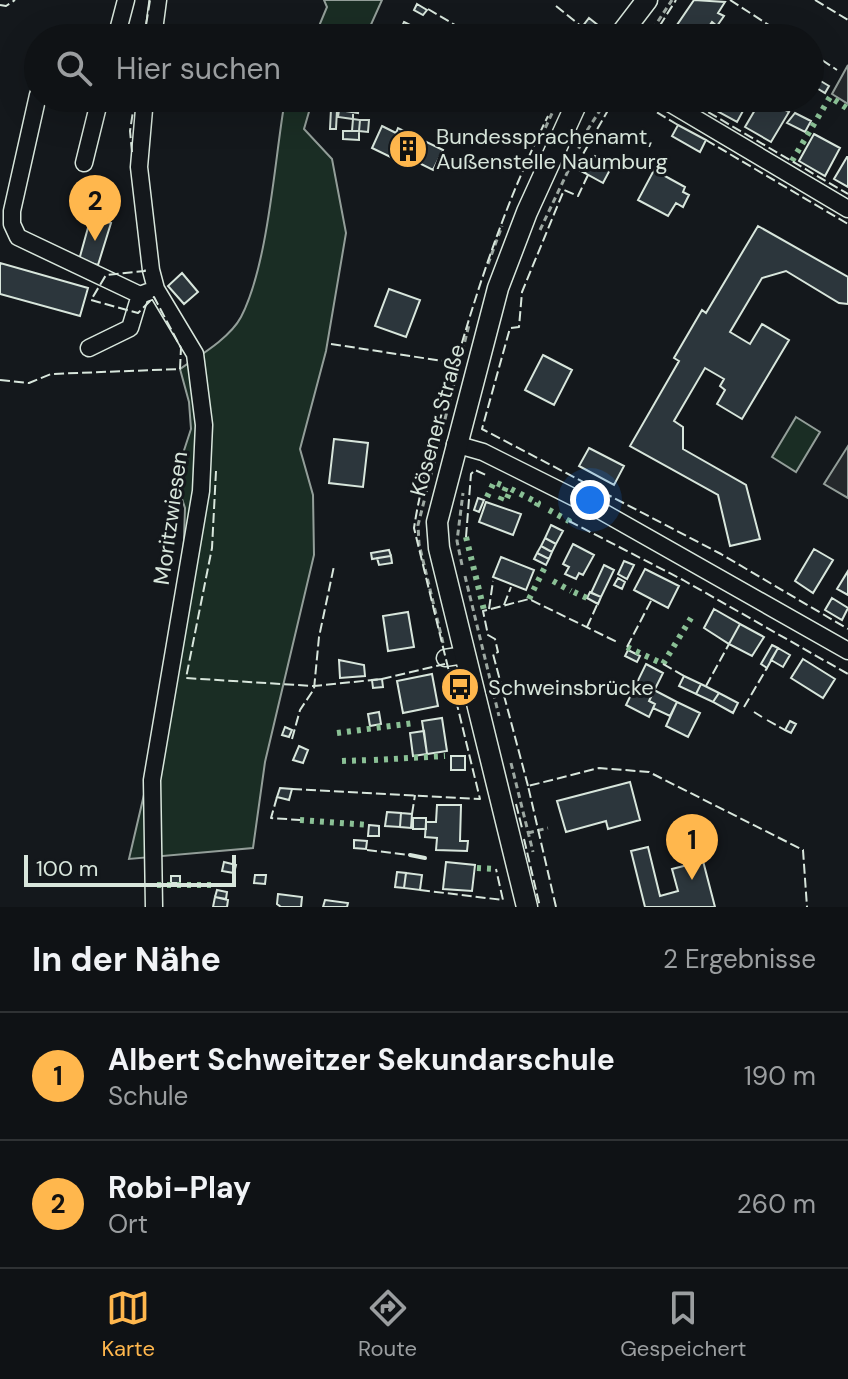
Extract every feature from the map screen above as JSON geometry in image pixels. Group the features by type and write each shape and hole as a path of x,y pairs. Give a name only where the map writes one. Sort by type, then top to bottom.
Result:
{"main road":[{"path":"629,24 647,0"},
{"name":"Kösener Straße","path":"527,907 454,656 437,535 438,508 510,256 573,112"}],"street":[{"path":"120,24 126,0"},
{"path":"155,24 158,0"},
{"path":"34,112 12,211 12,224 18,237 148,292 130,328 89,348"},
{"path":"84,163 96,112"},
{"name":"Moritzwiesen","path":"144,112 139,167 148,292 195,354 204,425 201,491 152,780 154,907"},
{"path":"685,112 848,209"},
{"path":"455,444 483,452 587,504 848,651"}],"path":[{"path":"656,24 672,0"},
{"path":"534,242 599,112"},
{"path":"465,480 457,541 501,723"},
{"path":"508,752 534,862"},
{"path":"529,833 548,828"}],"green space":[{"path":"324,0 382,0 371,24 320,24 327,7"},
{"path":"283,112 309,112 304,129 332,159 346,233 326,351 300,449 313,495 314,555 265,762 253,848 129,859 146,786 183,570 185,508 175,478 191,429 189,402 180,369 214,346 241,317 257,272 273,189"},
{"path":"796,417 820,432 796,472 772,457"}],"shaded area":[{"path":"848,65 848,104 832,94"},
{"path":"848,446 848,498 824,484"}],"building":[{"path":"694,0 725,2 718,13 724,16 718,24 678,24"},
{"path":"417,4 427,10 423,15 414,10"},
{"path":"331,112 337,112 336,129 330,129"},
{"path":"339,112 353,112 353,119 338,117"},
{"path":"719,112 742,112 737,122"},
{"path":"754,112 789,112 771,142 745,127"},
{"path":"795,113 811,121 805,132 787,123"},
{"path":"353,119 360,120 359,131 352,131"},
{"path":"360,120 369,120 368,132 359,131"},
{"path":"678,125 706,140 700,152 672,136"},
{"name":"Bundessprachenamt, Außenstelle Naumburg","path":"382,126 396,133 398,128 443,150 433,170 405,156 403,163 372,148"},
{"path":"343,131 359,131 359,140 343,139"},
{"path":"814,134 840,148 825,176 799,161"},
{"path":"595,156 612,166 603,183 585,173"},
{"path":"848,157 848,187 834,179"},
{"path":"654,170 685,187 683,192 689,195 683,207 676,203 668,216 638,200"},
{"path":"91,217 111,223 98,265 79,260"},
{"path":"758,226 848,277 848,304 839,303 786,271 762,278 730,332 750,344 762,324 789,340 742,419 717,404 725,390 720,386 724,379 705,368 674,421 683,427 683,449 746,485 760,539 730,546 718,495 630,446 679,361 674,358 702,310 706,313"},
{"path":"0,263 88,288 80,316 0,294"},
{"path":"182,273 198,292 184,304 168,286"},
{"path":"389,289 420,300 406,337 375,326"},
{"path":"543,355 572,370 554,405 525,390"},
{"path":"334,439 368,443 363,487 329,483"},
{"path":"589,448 624,466 614,485 579,466"},
{"path":"478,498 484,500 479,512 474,510"},
{"path":"486,502 521,514 513,535 479,522"},
{"path":"551,525 563,531 556,544 545,538"},
{"path":"545,538 556,544 552,552 541,546"},
{"path":"573,544 594,555 583,575 579,573 576,579 565,574 569,567 563,564"},
{"path":"541,546 552,552 549,559 537,553"},
{"path":"814,549 833,560 813,593 795,581"},
{"path":"389,550 391,556 372,559 371,553"},
{"path":"537,553 549,559 546,565 534,559"},
{"path":"391,556 392,563 379,565 377,558"},
{"path":"501,557 534,570 526,590 493,577"},
{"path":"624,561 634,565 627,579 618,574"},
{"path":"604,565 614,570 601,597 591,593"},
{"path":"645,569 679,586 668,608 634,590"},
{"path":"848,571 848,595 837,589"},
{"path":"618,578 625,582 622,589 614,585"},
{"path":"590,592 601,597 598,604 587,598"},
{"path":"832,598 848,608 842,620 825,610"},
{"path":"714,609 740,624 729,644 704,628"},
{"path":"408,612 414,647 388,651 383,616"},
{"path":"740,624 764,637 752,656 729,644"},
{"path":"772,645 778,648 767,668 761,664"},
{"path":"778,648 790,655 783,667 771,660"},
{"path":"628,650 640,656 637,662 625,656"},
{"path":"803,659 835,679 823,698 791,678"},
{"path":"339,660 364,665 365,676 340,678"},
{"path":"646,664 663,673 649,701 655,704 649,717 626,705"},
{"path":"432,674 438,706 403,713 397,681"},
{"path":"684,676 701,684 696,694 679,686"},
{"path":"382,679 383,687 373,688 372,680"},
{"path":"701,684 719,693 713,702 696,694"},
{"path":"654,690 677,702 670,716 653,708 655,704 649,701"},
{"path":"719,693 738,703 733,713 713,702"},
{"path":"677,702 700,713 688,737 666,726"},
{"path":"379,712 381,724 370,726 368,714"},
{"path":"442,718 447,751 427,754 422,721"},
{"path":"790,721 796,724 791,733 785,730"},
{"path":"285,727 292,730 289,737 282,735"},
{"path":"424,731 427,754 413,756 410,733"},
{"path":"299,746 308,750 303,763 293,760"},
{"path":"451,756 465,756 465,770 451,770"},
{"path":"630,782 640,820 608,829 606,821 566,832 557,801"},
{"path":"280,788 292,789 289,800 277,797"},
{"path":"437,805 461,805 460,841 468,841 467,851 436,850 437,838 425,837 426,822 436,822"},
{"path":"387,812 401,813 400,827 385,826"},
{"path":"401,813 412,814 411,828 400,827"},
{"path":"413,818 426,818 426,829 413,829"},
{"path":"369,825 379,826 379,836 368,836"},
{"path":"354,840 367,841 366,849 354,848"},
{"path":"648,847 660,896 678,891 672,869 703,861 715,907 645,907 631,851"},
{"path":"224,862 236,865 234,873 222,871"},
{"path":"446,862 475,865 472,891 443,889"},
{"path":"397,872 406,873 404,888 395,887"},
{"path":"406,873 422,875 420,890 404,888"},
{"path":"255,875 266,875 265,884 254,883"},
{"path":"171,876 180,876 180,883 171,883"},
{"path":"217,890 227,892 226,899 215,897"},
{"path":"278,894 302,897 301,907 281,907 277,904"},
{"path":"215,897 228,900 227,907 213,907"},
{"path":"325,900 348,903 347,907 323,907"}],"hedge":[{"path":"824,107 830,97 848,109"},
{"path":"792,161 821,112"},
{"path":"487,497 494,482 506,487 500,501"},
{"path":"507,498 511,489 538,503 535,509"},
{"path":"549,510 569,521 567,525"},
{"path":"466,537 484,610"},
{"path":"529,599 546,565"},
{"path":"553,581 571,591"},
{"path":"574,592 587,598"},
{"path":"627,647 663,664 691,618"},
{"path":"337,733 414,723"},
{"path":"374,760 445,756"},
{"path":"342,761 371,760"},
{"path":"300,820 369,825"},
{"path":"477,868 496,869"},
{"path":"157,885 216,885"}],"fence":[{"path":"0,5 6,6 15,0"},
{"path":"146,24 150,0"},
{"path":"661,24 676,0"},
{"path":"730,0 767,24"},
{"path":"815,0 848,20"},
{"path":"556,6 578,24"},
{"path":"428,9 453,24"},
{"path":"824,61 837,70"},
{"path":"132,152 130,131 133,112"},
{"path":"585,173 575,168 607,112"},
{"path":"656,112 678,125"},
{"path":"708,112 848,194"},
{"path":"292,789 480,799 414,528 429,460 479,286 517,183 548,116"},
{"path":"706,140 848,224"},
{"path":"588,175 578,196 564,190 522,292 519,327 510,328 482,429 721,554 848,629"},
{"path":"0,380 29,383 51,374 180,369 181,348 154,297 138,313 91,300 106,275 145,271 144,268"},
{"path":"331,344 456,363"},
{"path":"466,537 471,474 475,470 488,476"},
{"path":"216,471 212,548 186,678 314,686 382,679 445,664"},
{"path":"569,521 683,580 848,674"},
{"path":"292,739 300,710 314,689 319,637 334,566"},
{"path":"489,609 493,581"},
{"path":"504,605 511,587"},
{"path":"528,786 493,654 498,652 495,639 488,635 483,611 529,599 617,642"},
{"path":"627,647 652,599"},
{"path":"587,627 597,605"},
{"path":"706,686 729,644"},
{"path":"663,664 684,676"},
{"path":"744,707 767,668"},
{"path":"754,712 762,717"},
{"path":"767,720 785,730"},
{"path":"556,907 528,786 599,768 649,772 803,850 807,907"},
{"path":"412,814 415,795"},
{"path":"277,797 271,818 300,820"},
{"path":"516,804 522,828"},
{"path":"524,839 540,907"},
{"path":"367,850 410,855"},
{"path":"420,890 503,900 496,869"}],"wall":[{"path":"410,855 425,858"}],"place":[{"name":"Bundessprachenamt, Außenstelle Naumburg","path":"408,149"},
{"name":"Robi-Play","path":"95,241"},
{"name":"Schweinsbrücke","path":"460,687"},
{"name":"Albert Schweitzer Sekundarschule","path":"692,880"}]}
